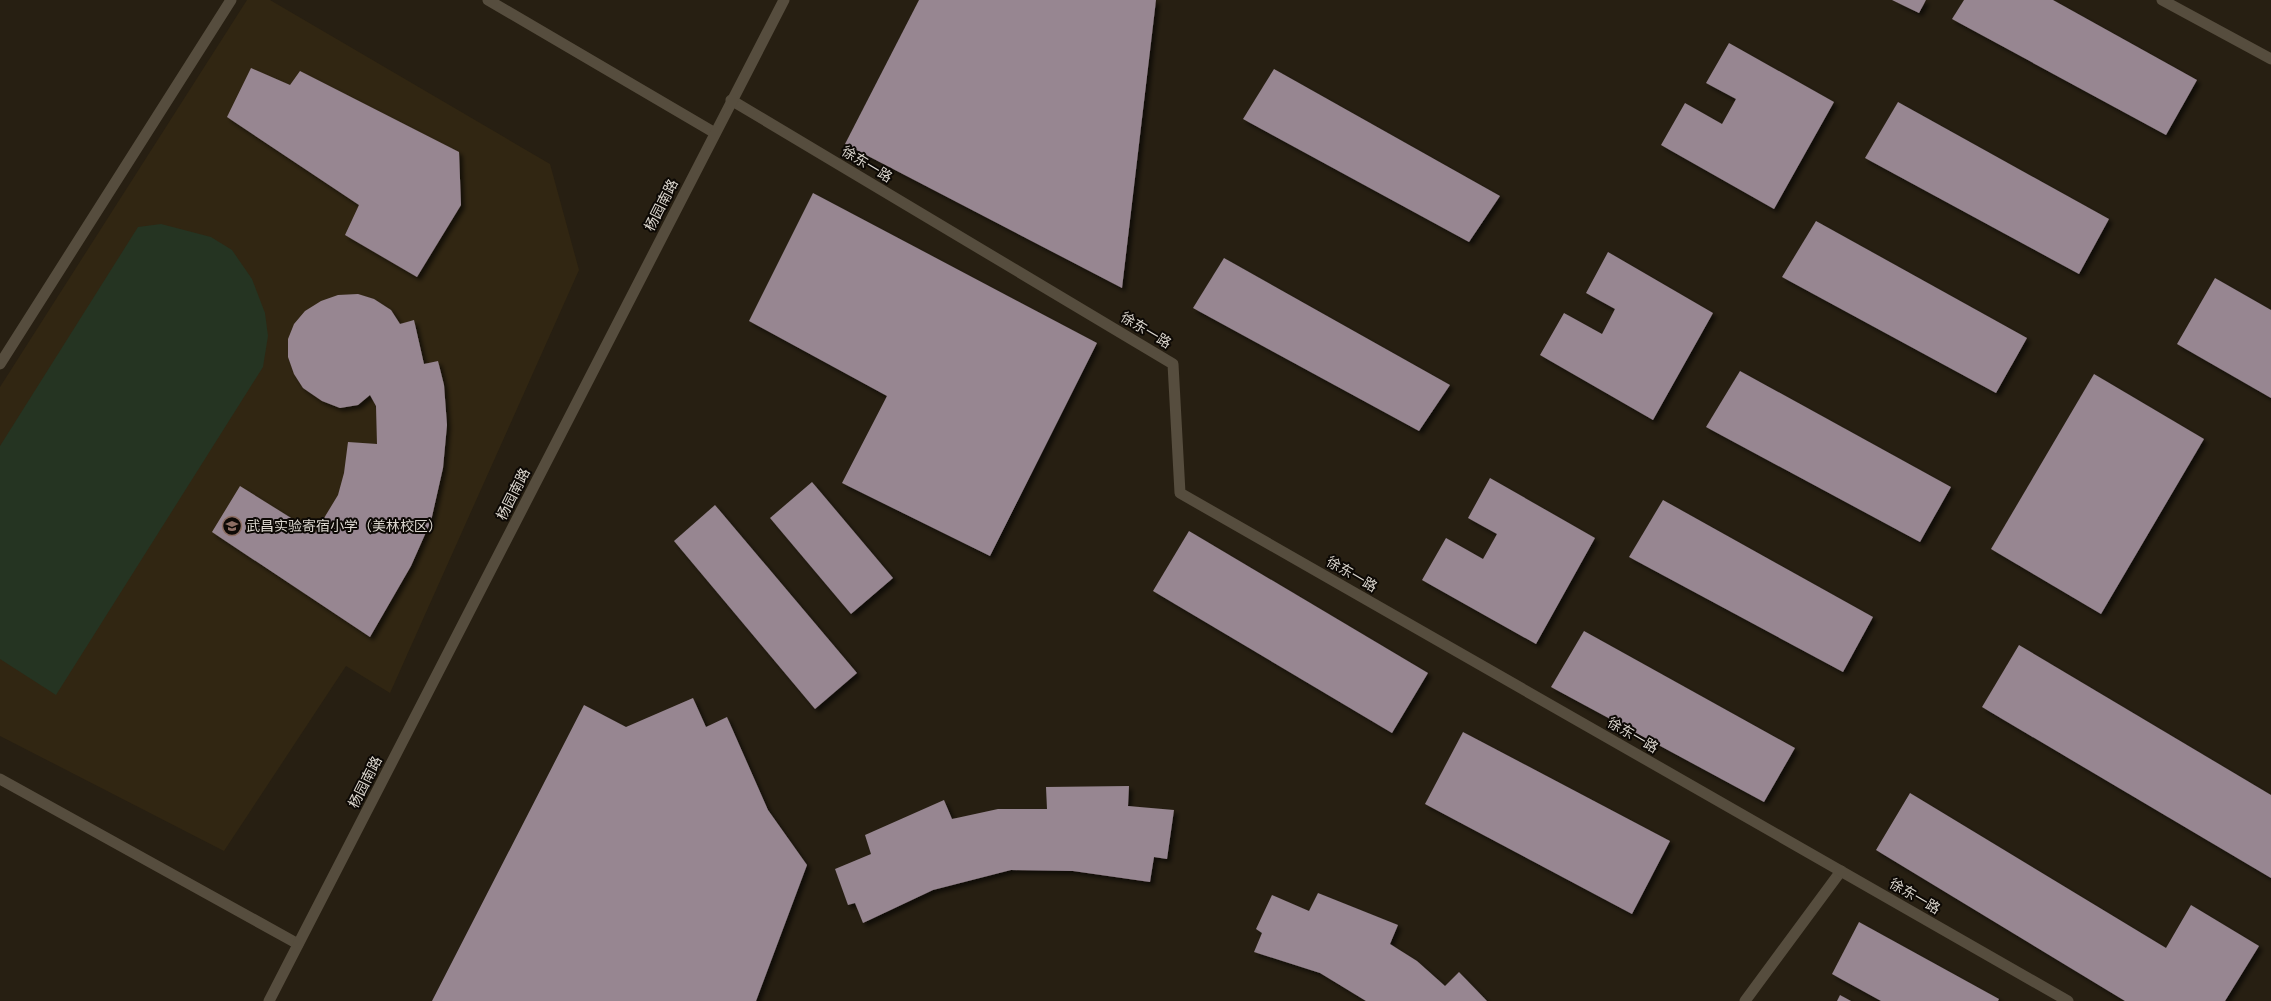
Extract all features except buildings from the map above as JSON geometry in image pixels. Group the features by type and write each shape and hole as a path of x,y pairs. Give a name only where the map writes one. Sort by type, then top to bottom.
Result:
{"street":[{"path":"0,364 231,0"},
{"path":"488,0 715,133"},
{"name":"杨园南路","path":"269,1001 731,100 784,0"},
{"path":"2162,0 2271,59"},
{"name":"徐东一路","path":"731,100 1173,364 1180,493 2068,1001"},
{"path":"0,779 298,944"},
{"path":"1745,1001 1841,871"}],"shaded area":[{"name":"武昌实验寄宿小学（美林校区）","path":"247,0 270,0 550,164 579,270 390,693 346,666 224,851 0,736 0,387"}],"green space":[{"path":"161,224 211,237 232,250 252,279 265,313 268,336 263,367 56,695 0,659 0,446 138,227"}],"place":[{"name":"武昌实验寄宿小学（美林校区）","path":"232,526"}]}
